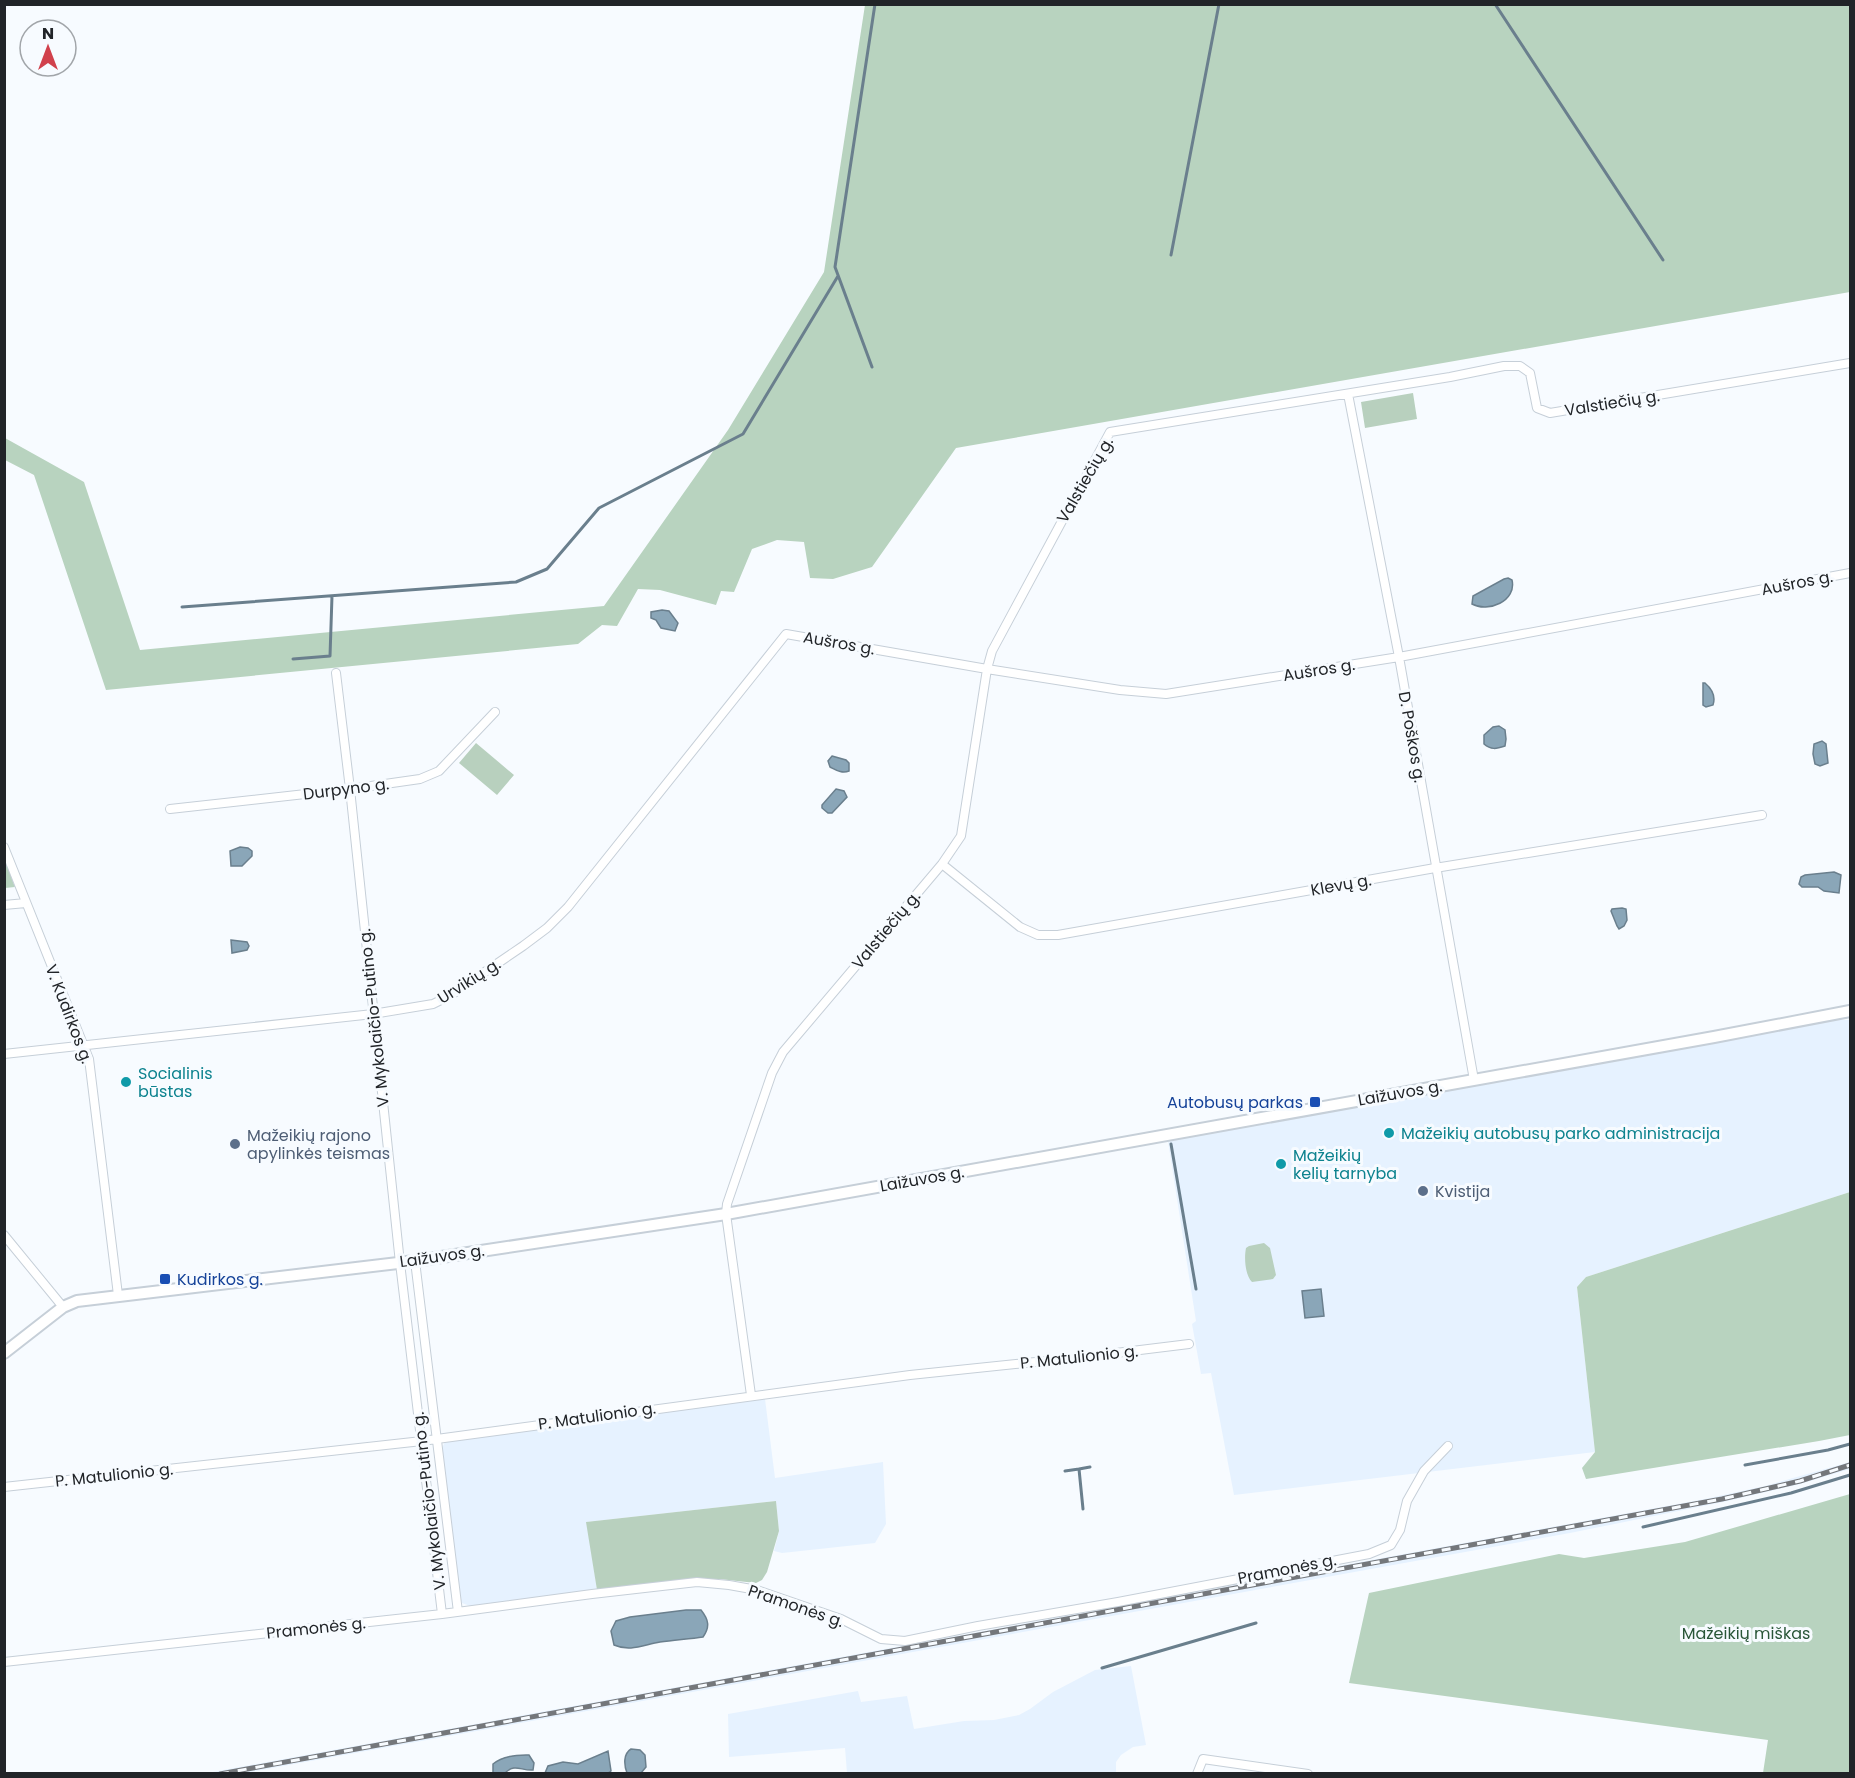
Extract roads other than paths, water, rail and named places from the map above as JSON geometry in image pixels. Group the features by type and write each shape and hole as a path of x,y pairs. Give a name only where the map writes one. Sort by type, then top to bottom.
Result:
{"main road":[{"name":"Laižuvos g.","path":"4,1353 63,1307 77,1301 415,1261 726,1214 1851,1011"}],"street":[{"name":"Valstiečių g.","path":"726,1214 727,1204 772,1073 783,1052 942,864 961,836 987,669 992,651 1110,432 1348,394 1504,366 1520,366 1530,373 1537,408 1550,413 1851,363"},
{"name":"D. Poškos g.","path":"1348,394 1399,657 1474,1080"},
{"name":"Aušros g.","path":"786,634 1120,690 1166,694 1399,657 1851,573"},
{"name":"Urvikių g.","path":"4,1054 373,1014 433,1004 469,983 523,946 547,928 568,907 786,634"},
{"name":"V. Mykolaičio-Putino g.","path":"336,673 400,1263 442,1614"},
{"name":"Durpyno g.","path":"170,808 350,789 420,779 439,771 495,712"},
{"name":"Klevų g.","path":"942,864 1020,927 1038,935 1058,935 1435,868 1762,815"},
{"name":"V. Kudirkos g.","path":"4,847 89,1059 118,1295"},
{"path":"4,905 26,903"},
{"path":"726,1214 751,1395"},
{"path":"4,1235 63,1307"},
{"name":"V. Mykolaičio-Putino g.","path":"415,1261 459,1612"},
{"name":"P. Matulionio g.","path":"4,1487 422,1440 910,1375 1189,1344"},
{"name":"Pramonės g.","path":"4,1662 442,1614 697,1582 757,1590 841,1619 881,1639 905,1641 1369,1554 1391,1545 1400,1530 1407,1501 1418,1481 1424,1471 1448,1446"},
{"path":"1197,1773 1203,1759 1308,1773"}],"water":[{"path":"1508,578 1512,580 1512,587 1506,599 1493,606 1472,604 1473,596"},
{"path":"669,611 678,623 675,631 661,628 656,620 651,618 651,612"},
{"path":"1703,683 1714,696 1713,705 1706,707 1703,705"},
{"path":"1499,726 1505,730 1505,746 1491,748 1484,744 1484,735 1493,727"},
{"path":"1822,741 1826,744 1828,763 1820,766 1815,764 1813,754 1814,744"},
{"path":"832,756 846,760 849,763 849,771 841,772 830,767 828,761"},
{"path":"836,789 844,791 847,797 832,813 828,813 822,805"},
{"path":"240,847 252,851 252,856 242,866 231,866 230,851"},
{"path":"1834,872 1841,875 1839,893 1824,891 1818,887 1802,887 1799,884 1801,877 1805,875"},
{"path":"1626,909 1627,920 1619,929 1611,911"},
{"path":"231,940 247,942 249,946 247,950 232,953"},
{"path":"1321,1289 1324,1316 1305,1318 1302,1291"},
{"path":"686,1610 701,1610 704,1614 708,1627 703,1637 631,1648 614,1645 611,1631 616,1621"},
{"path":"631,1749 640,1750 645,1755 646,1767 641,1773 627,1773 625,1760"},
{"path":"608,1751 611,1771 608,1773 545,1773 548,1766 563,1762 578,1764"},
{"path":"529,1755 534,1763 533,1770 512,1768 505,1773 493,1773 493,1764 500,1759"}],"waterway":[{"path":"872,367 835,267 875,4"},
{"path":"1171,255 1219,4"},
{"path":"1495,4 1663,260"},
{"path":"182,607 516,582 547,569 599,508 743,434 838,276"},
{"path":"293,659 330,656 332,596"},
{"path":"1171,1144 1196,1289"},
{"path":"1745,1465 1850,1444"},
{"path":"1079,1469 1090,1467"},
{"path":"1065,1471 1079,1469 1083,1509"},
{"path":"1643,1527 1791,1493 1850,1475"},
{"path":"1102,1668 1256,1623"}],"railway":[{"path":"220,1774 1722,1499 1800,1481 1850,1465"}],"place":[{"name":"Socialinis būstas","path":"126,1082"},
{"name":"Autobusų parkas","path":"1315,1102"},
{"name":"Mažeikių autobusų parko administracija","path":"1389,1133"},
{"name":"Mažeikių rajono apylinkės teismas","path":"235,1144"},
{"name":"Mažeikių kelių tarnyba","path":"1281,1164"},
{"name":"Kvistija","path":"1423,1191"},
{"name":"Kudirkos g.","path":"165,1279"}],"park label":[{"name":"Mažeikių miškas","path":"1746,1633"}]}
